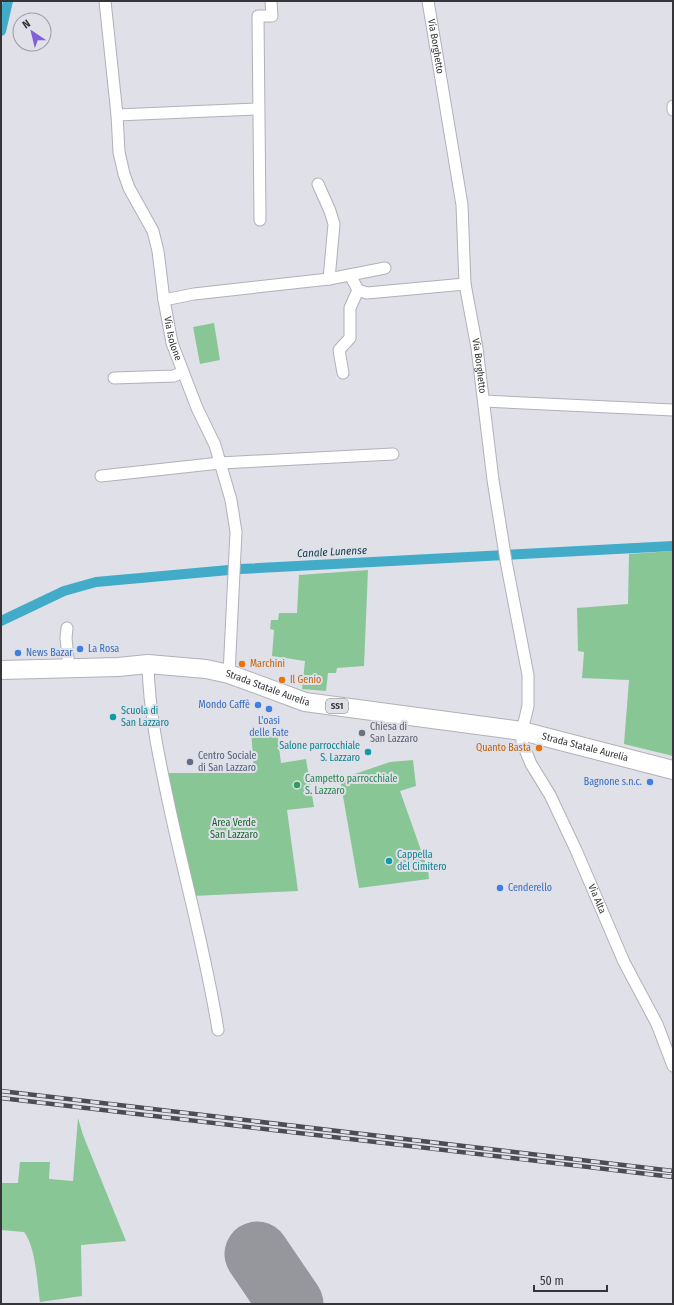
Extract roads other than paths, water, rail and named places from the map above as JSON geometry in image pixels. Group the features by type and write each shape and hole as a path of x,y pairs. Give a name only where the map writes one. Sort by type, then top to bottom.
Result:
{"main road":[{"name":"Strada Statale Aurelia","path":"1,670 118,667 148,664 181,666 229,674 305,702 522,731 673,770"}],"street":[{"name":"Via Isolone","path":"105,1 117,116 119,152 124,174 129,188 153,231 158,251 164,300 172,343 197,408 215,445 231,500 236,532 229,674"},
{"path":"260,220 258,16 272,16 271,1"},
{"name":"Via Borghetto","path":"428,1 462,205 465,284 477,348 493,480 505,556 528,675 528,706 522,731"},
{"path":"117,116 258,109"},
{"path":"318,184 334,224 329,280"},
{"path":"164,300 194,294 329,280 385,268"},
{"path":"350,275 358,290 367,293 465,284"},
{"path":"343,373 339,350 350,338 350,308 358,290"},
{"path":"114,378 174,376 182,372"},
{"path":"484,401 673,410"},
{"path":"102,476 220,463 393,454"},
{"path":"67,628 66,638 69,668"},
{"path":"148,664 149,694 162,772 212,992 218,1030"},
{"name":"Via Alta","path":"522,731 522,742 531,764 553,802 624,962 657,1024 673,1066"}],"waterway":[{"path":"1,31 8,1"},
{"name":"Canale Lunense","path":"1,621 64,591 96,582 240,569 673,546"}],"railway":[{"path":"1,1091 673,1171"},
{"path":"1,1098 673,1177"}],"place":[{"name":"La Rosa","path":"80,649"},
{"name":"News Bazar","path":"18,653"},
{"name":"Marchini","path":"242,664"},
{"name":"Il Genio","path":"282,680"},
{"name":"Mondo Caffè","path":"258,705"},
{"name":"L'oasi delle Fate","path":"269,709"},
{"name":"Scuola di San Lazzaro","path":"113,717"},
{"name":"Chiesa di San Lazzaro","path":"362,733"},
{"name":"Quanto Basta","path":"539,748"},
{"name":"Salone parrocchiale S. Lazzaro","path":"368,752"},
{"name":"Centro Sociale di San Lazzaro","path":"190,762"},
{"name":"Bagnone s.n.c.","path":"650,782"},
{"name":"Campetto parrocchiale S. Lazzaro","path":"297,785"},
{"name":"Cappella del Cimitero","path":"389,861"},
{"name":"Cenderello","path":"500,888"}],"park label":[{"name":"Area Verde San Lazzaro","path":"234,828"}]}
